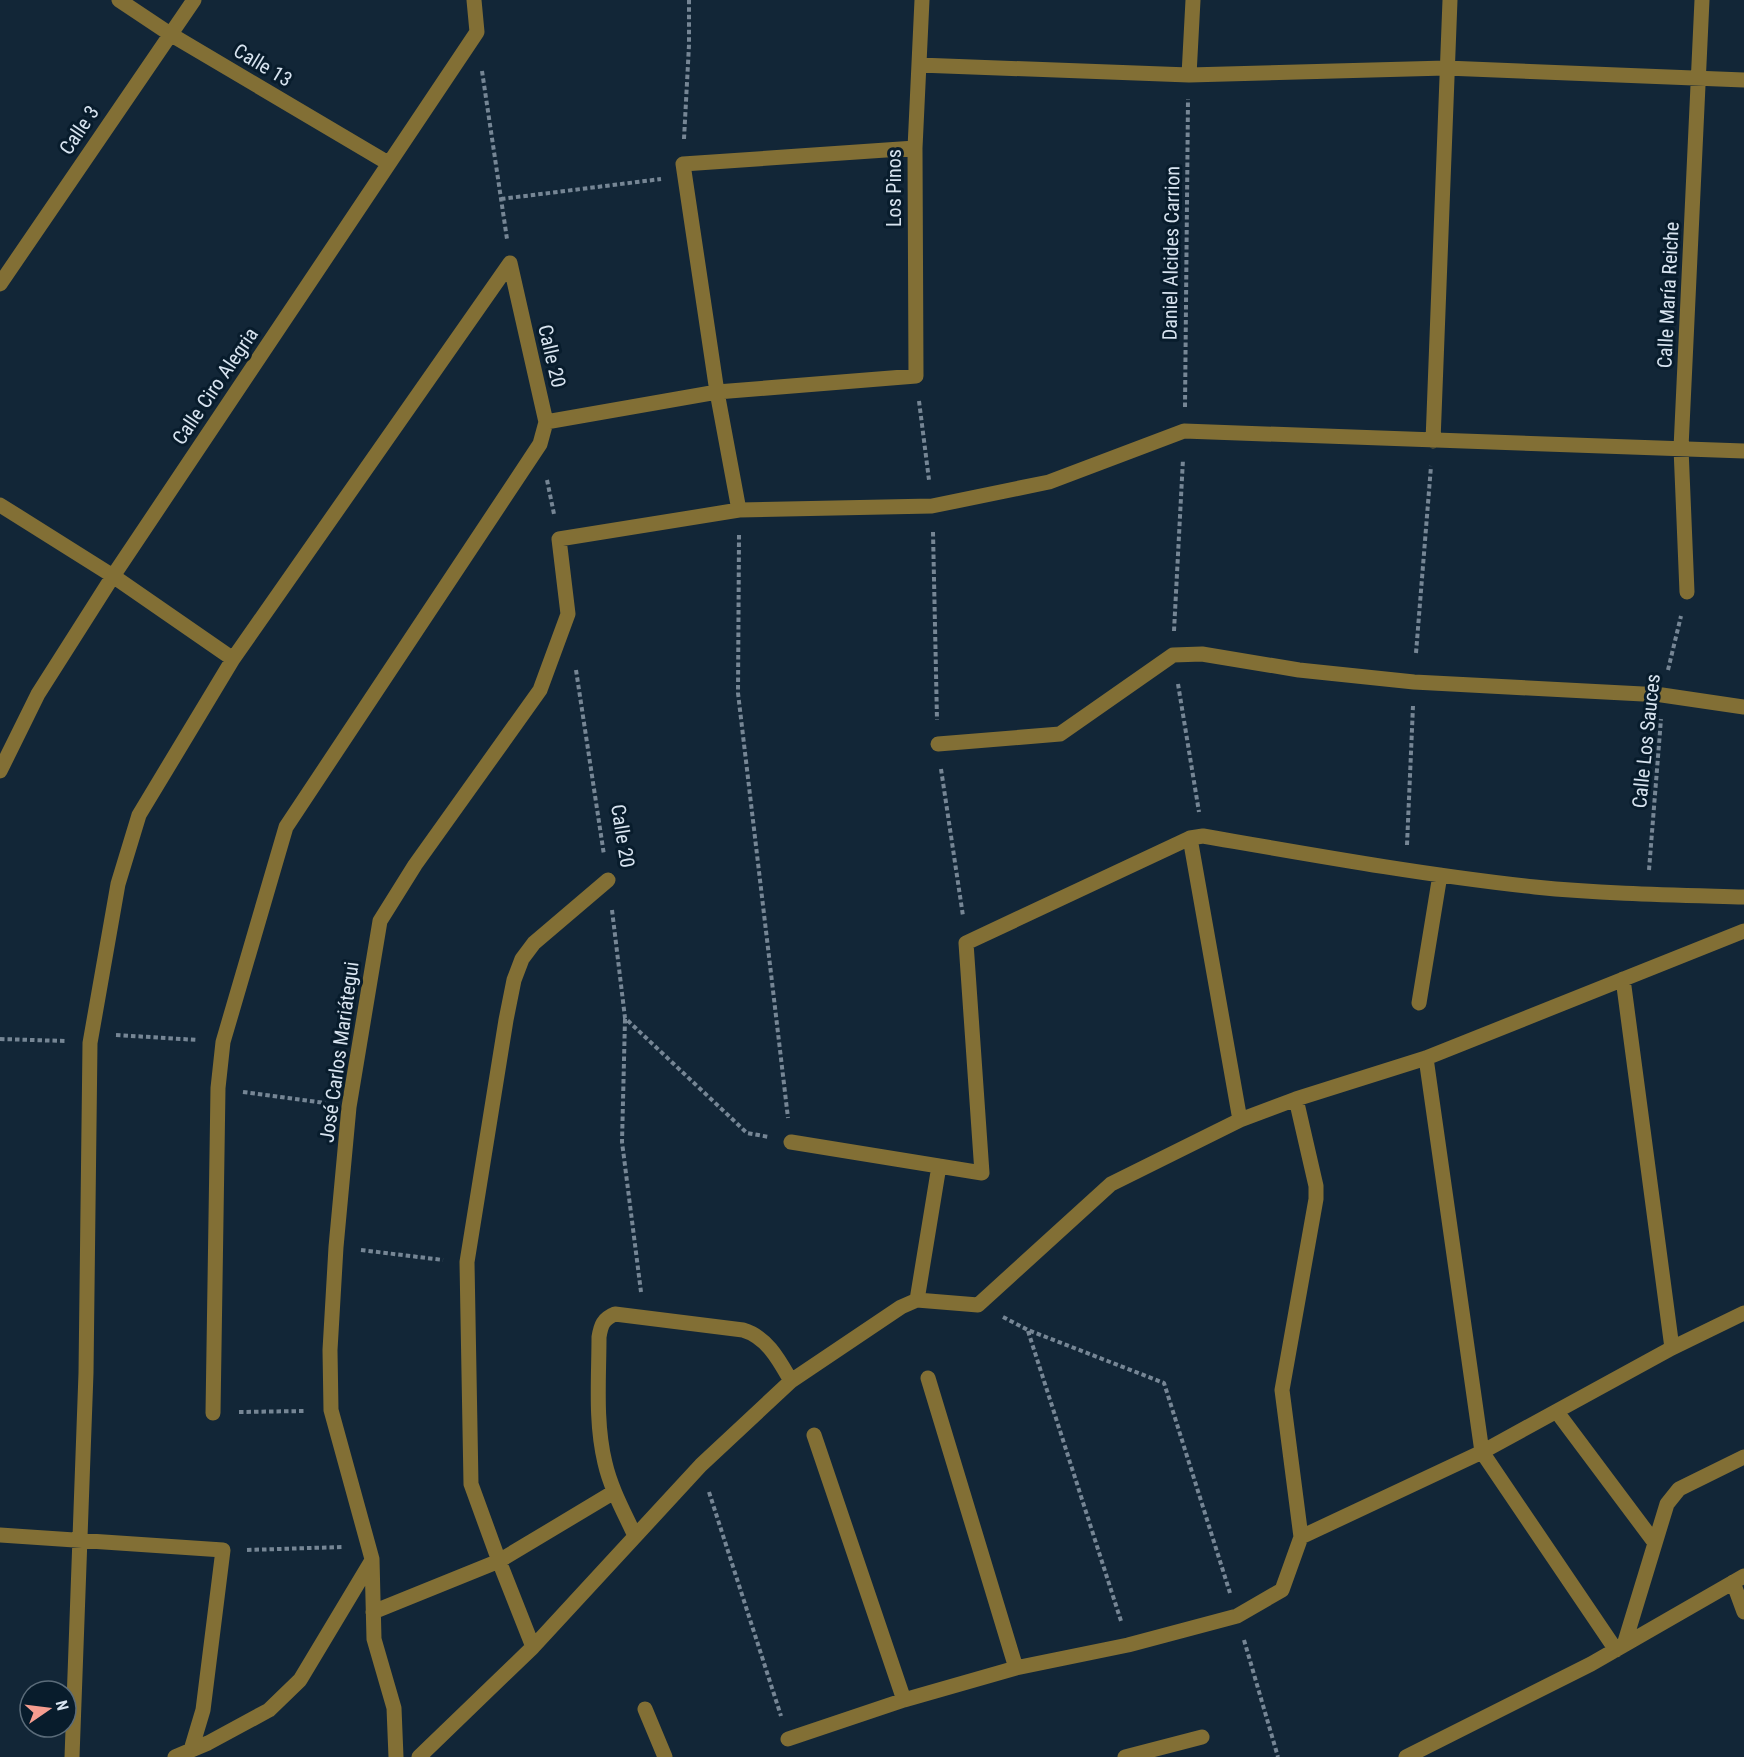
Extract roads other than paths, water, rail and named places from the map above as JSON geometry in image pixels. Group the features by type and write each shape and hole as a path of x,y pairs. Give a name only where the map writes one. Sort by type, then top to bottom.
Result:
{"street":[{"name":"Calle 13","path":"119,0 170,34 388,163"},
{"name":"Calle 3","path":"0,284 194,0"},
{"name":"Calle Ciro Alegria","path":"0,771 38,694 113,576 477,32 474,0"},
{"name":"Los Pinos","path":"717,392 916,376 915,148 922,0"},
{"path":"1189,75 1192,0"},
{"path":"1433,441 1450,0"},
{"name":"Calle María Reiche","path":"1686,592 1681,448 1702,0"},
{"path":"919,65 1189,75 1446,68 1744,80"},
{"path":"915,148 684,170 717,392 739,510 932,506 1048,482 1184,431 1744,452"},
{"name":"Calle 20","path":"213,1413 218,1088 223,1042 286,827 540,444 546,422 510,263 233,659"},
{"path":"546,422 717,392"},
{"path":"0,505 113,576 233,659 140,815 118,884 90,1038 86,1373 72,1757"},
{"name":"José Carlos Mariátegui","path":"396,1757 394,1708 374,1639 371,1553 331,1410 330,1350 336,1247 349,1107 380,921 415,864 540,690 568,614 559,539 739,510"},
{"path":"938,744 1060,734 1173,655 1202,654 1299,670 1414,682 1662,695 1744,707"},
{"path":"791,1142 982,1173 966,943 1190,838 1203,836 1406,870 1537,887 1647,895 1744,897"},
{"path":"1190,838 1240,1120"},
{"path":"1419,1003 1440,875"},
{"path":"533,1647 471,1484 467,1263 514,980 522,959 534,943 608,880"},
{"path":"419,1757 533,1647 700,1465 791,1381 901,1307 916,1300 978,1305 1110,1184 1240,1120 1296,1099 1426,1058 1744,931"},
{"path":"1623,979 1672,1347"},
{"path":"1426,1058 1482,1452 1620,1648"},
{"path":"788,1739 904,1700 1016,1668 1128,1645 1237,1616 1282,1590 1301,1537 1282,1390 1316,1198 1316,1186 1296,1099"},
{"path":"916,1300 939,1166"},
{"path":"1301,1537 1482,1452 1672,1347 1744,1313"},
{"path":"635,1536 614,1492 605,1462 600,1426 599,1337 601,1325 607,1317 615,1314 743,1330 754,1334 776,1354 791,1381"},
{"path":"928,1378 1016,1668"},
{"path":"1557,1412 1655,1543"},
{"path":"814,1436 904,1700"},
{"path":"1620,1648 1667,1504 1679,1489 1744,1457"},
{"path":"374,1611 499,1561 614,1492"},
{"path":"0,1535 223,1550 203,1710 191,1750"},
{"path":"175,1757 269,1710 300,1680 371,1553"},
{"path":"1406,1757 1552,1685 1738,1579 1744,1612"},
{"path":"645,1709 665,1757"},
{"path":"1125,1757 1202,1737"}]}
